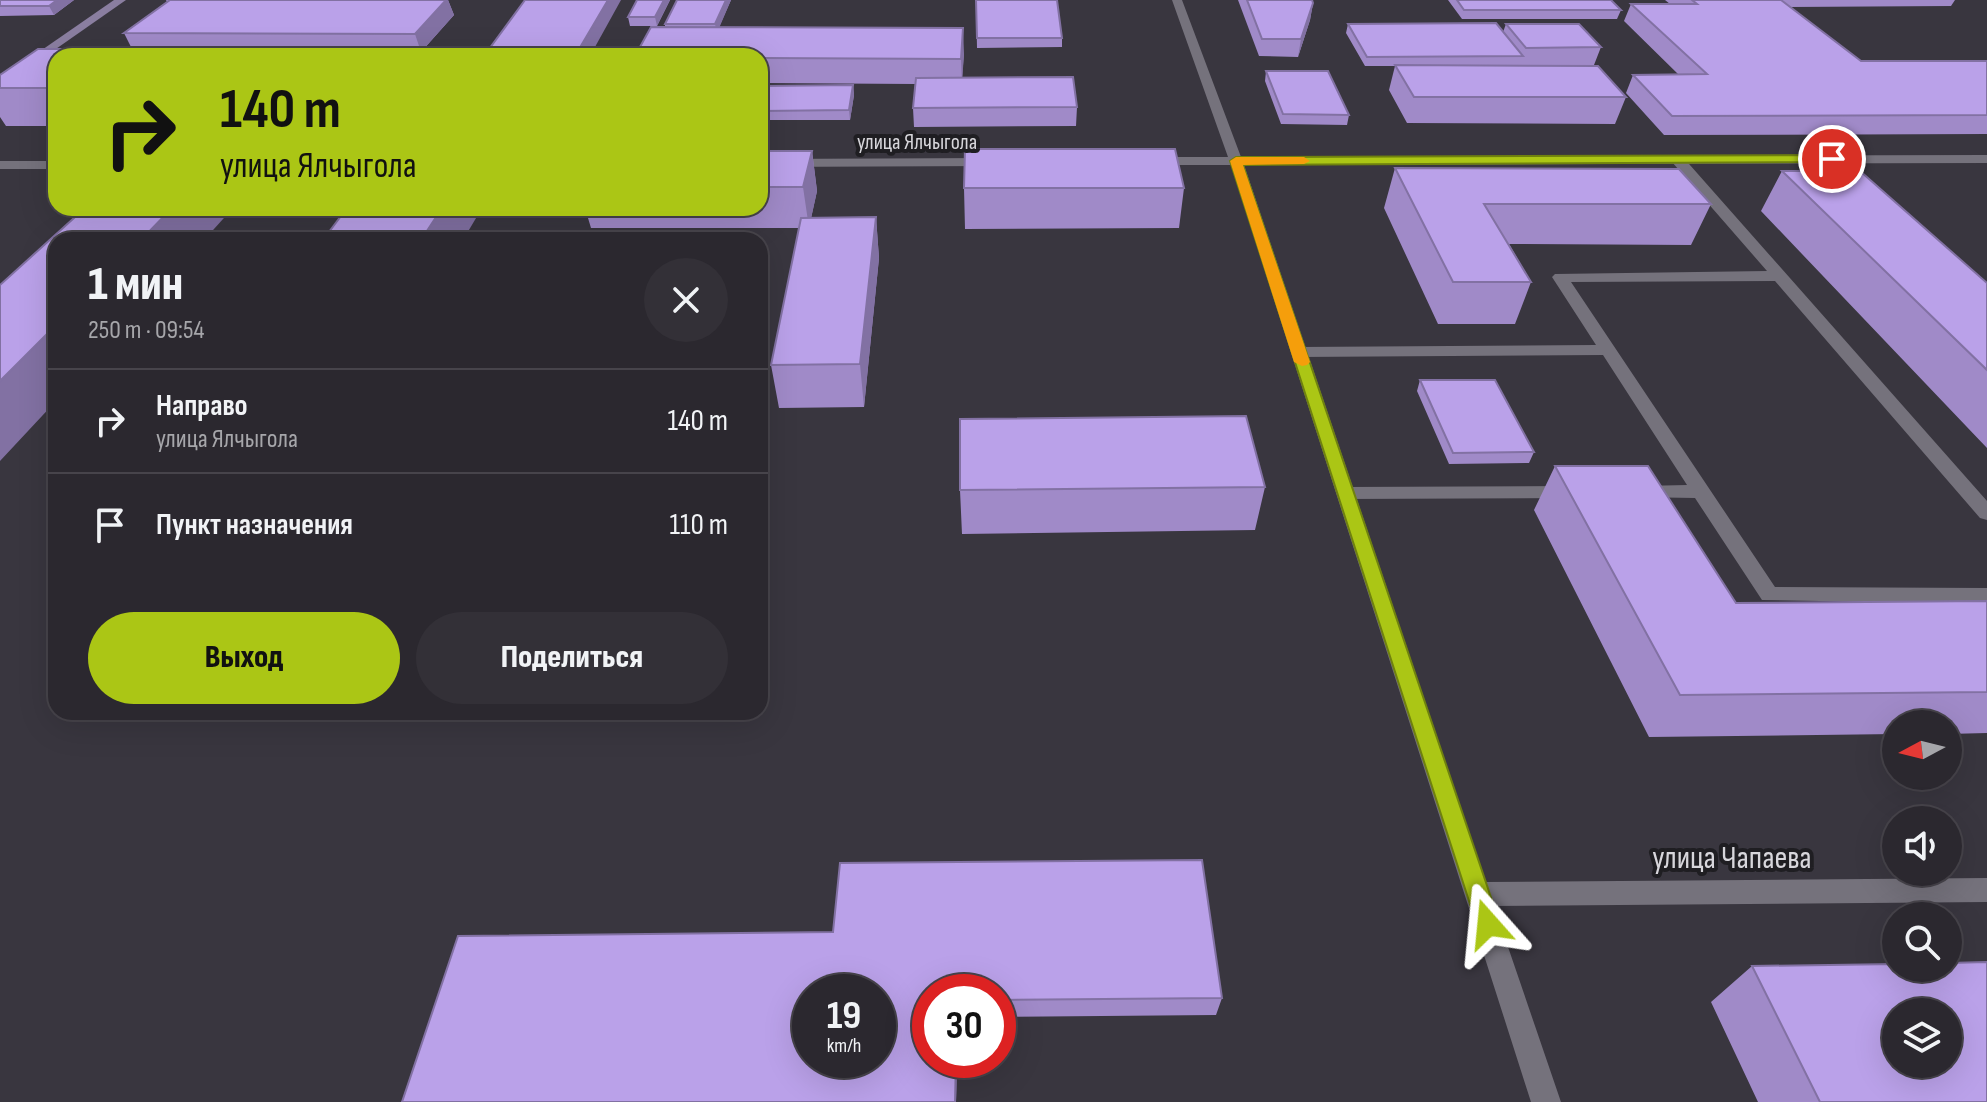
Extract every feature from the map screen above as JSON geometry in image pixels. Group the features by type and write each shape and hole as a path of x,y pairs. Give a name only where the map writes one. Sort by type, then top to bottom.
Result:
{"main road":[{"path":"52,48 121,0"},
{"path":"0,84 48,51"}],"street":[{"path":"1177,0 1236,161 1546,1102"},
{"path":"1677,159 1987,513"},
{"path":"1134,161 1987,159"},
{"name":"улица Ялчыгола","path":"768,163 1008,162"},
{"path":"0,165 48,165"},
{"path":"1779,276 1560,277 1769,595 1987,596"},
{"path":"1299,352 1607,350"},
{"path":"1624,492 1701,491"},
{"path":"1345,493 1593,492"},
{"name":"улица Чапаева","path":"1478,894 1987,890"}],"building":[{"path":"0,0 57,0 49,6 0,6"},
{"path":"170,0 446,0 415,34 124,33"},
{"path":"525,0 608,0 580,48 490,48"},
{"path":"637,0 664,0 655,17 628,17"},
{"path":"677,0 726,0 715,24 665,24"},
{"path":"976,0 1057,0 1062,38 977,38"},
{"path":"1247,0 1312,0 1301,39 1262,39"},
{"path":"1457,0 1611,0 1621,10 1464,10"},
{"path":"1692,0 1781,0 1861,61 1987,61 1987,115 1672,116 1633,75 1707,74 1631,4 1697,4"},
{"path":"1496,23 1523,56 1367,57 1348,24"},
{"path":"1506,24 1579,24 1601,47 1526,48"},
{"path":"651,27 963,28 961,59 768,58 768,48 639,48"},
{"path":"38,49 48,49 48,88 0,88 0,75"},
{"path":"1395,65 1598,66 1626,97 1414,97"},
{"path":"1266,71 1328,71 1349,115 1283,114"},
{"path":"1073,77 1077,107 913,108 916,78"},
{"path":"853,85 849,110 768,111 768,86"},
{"path":"965,149 1175,149 1184,188 964,188"},
{"path":"768,151 812,151 803,187 768,187"},
{"path":"1395,168 1679,169 1711,204 1484,204 1531,282 1453,282"},
{"path":"1782,171 1860,171 1987,283 1987,370"},
{"path":"76,216 164,216 149,232 59,232"},
{"path":"341,216 437,216 426,232 329,232"},
{"path":"876,217 860,364 771,365 801,218"},
{"path":"48,242 48,333 0,381 0,285"},
{"path":"1420,380 1495,380 1534,452 1453,453"},
{"path":"1246,416 1265,487 960,490 960,419"},
{"path":"1555,466 1648,466 1736,603 1987,601 1987,692 1680,695"},
{"path":"1202,860 1222,998 1016,1000 1016,974 912,974 912,1078 956,1078 955,1102 402,1102 458,936 833,932 840,863"},
{"path":"1987,962 1987,1102 1820,1102 1752,966 1882,964 1882,982 1962,982 1962,963"}],"slow traffic":[{"path":"1302,362 1236,161 1304,161"}],"route":[{"path":"1488,924 1236,161 1832,159"}]}
